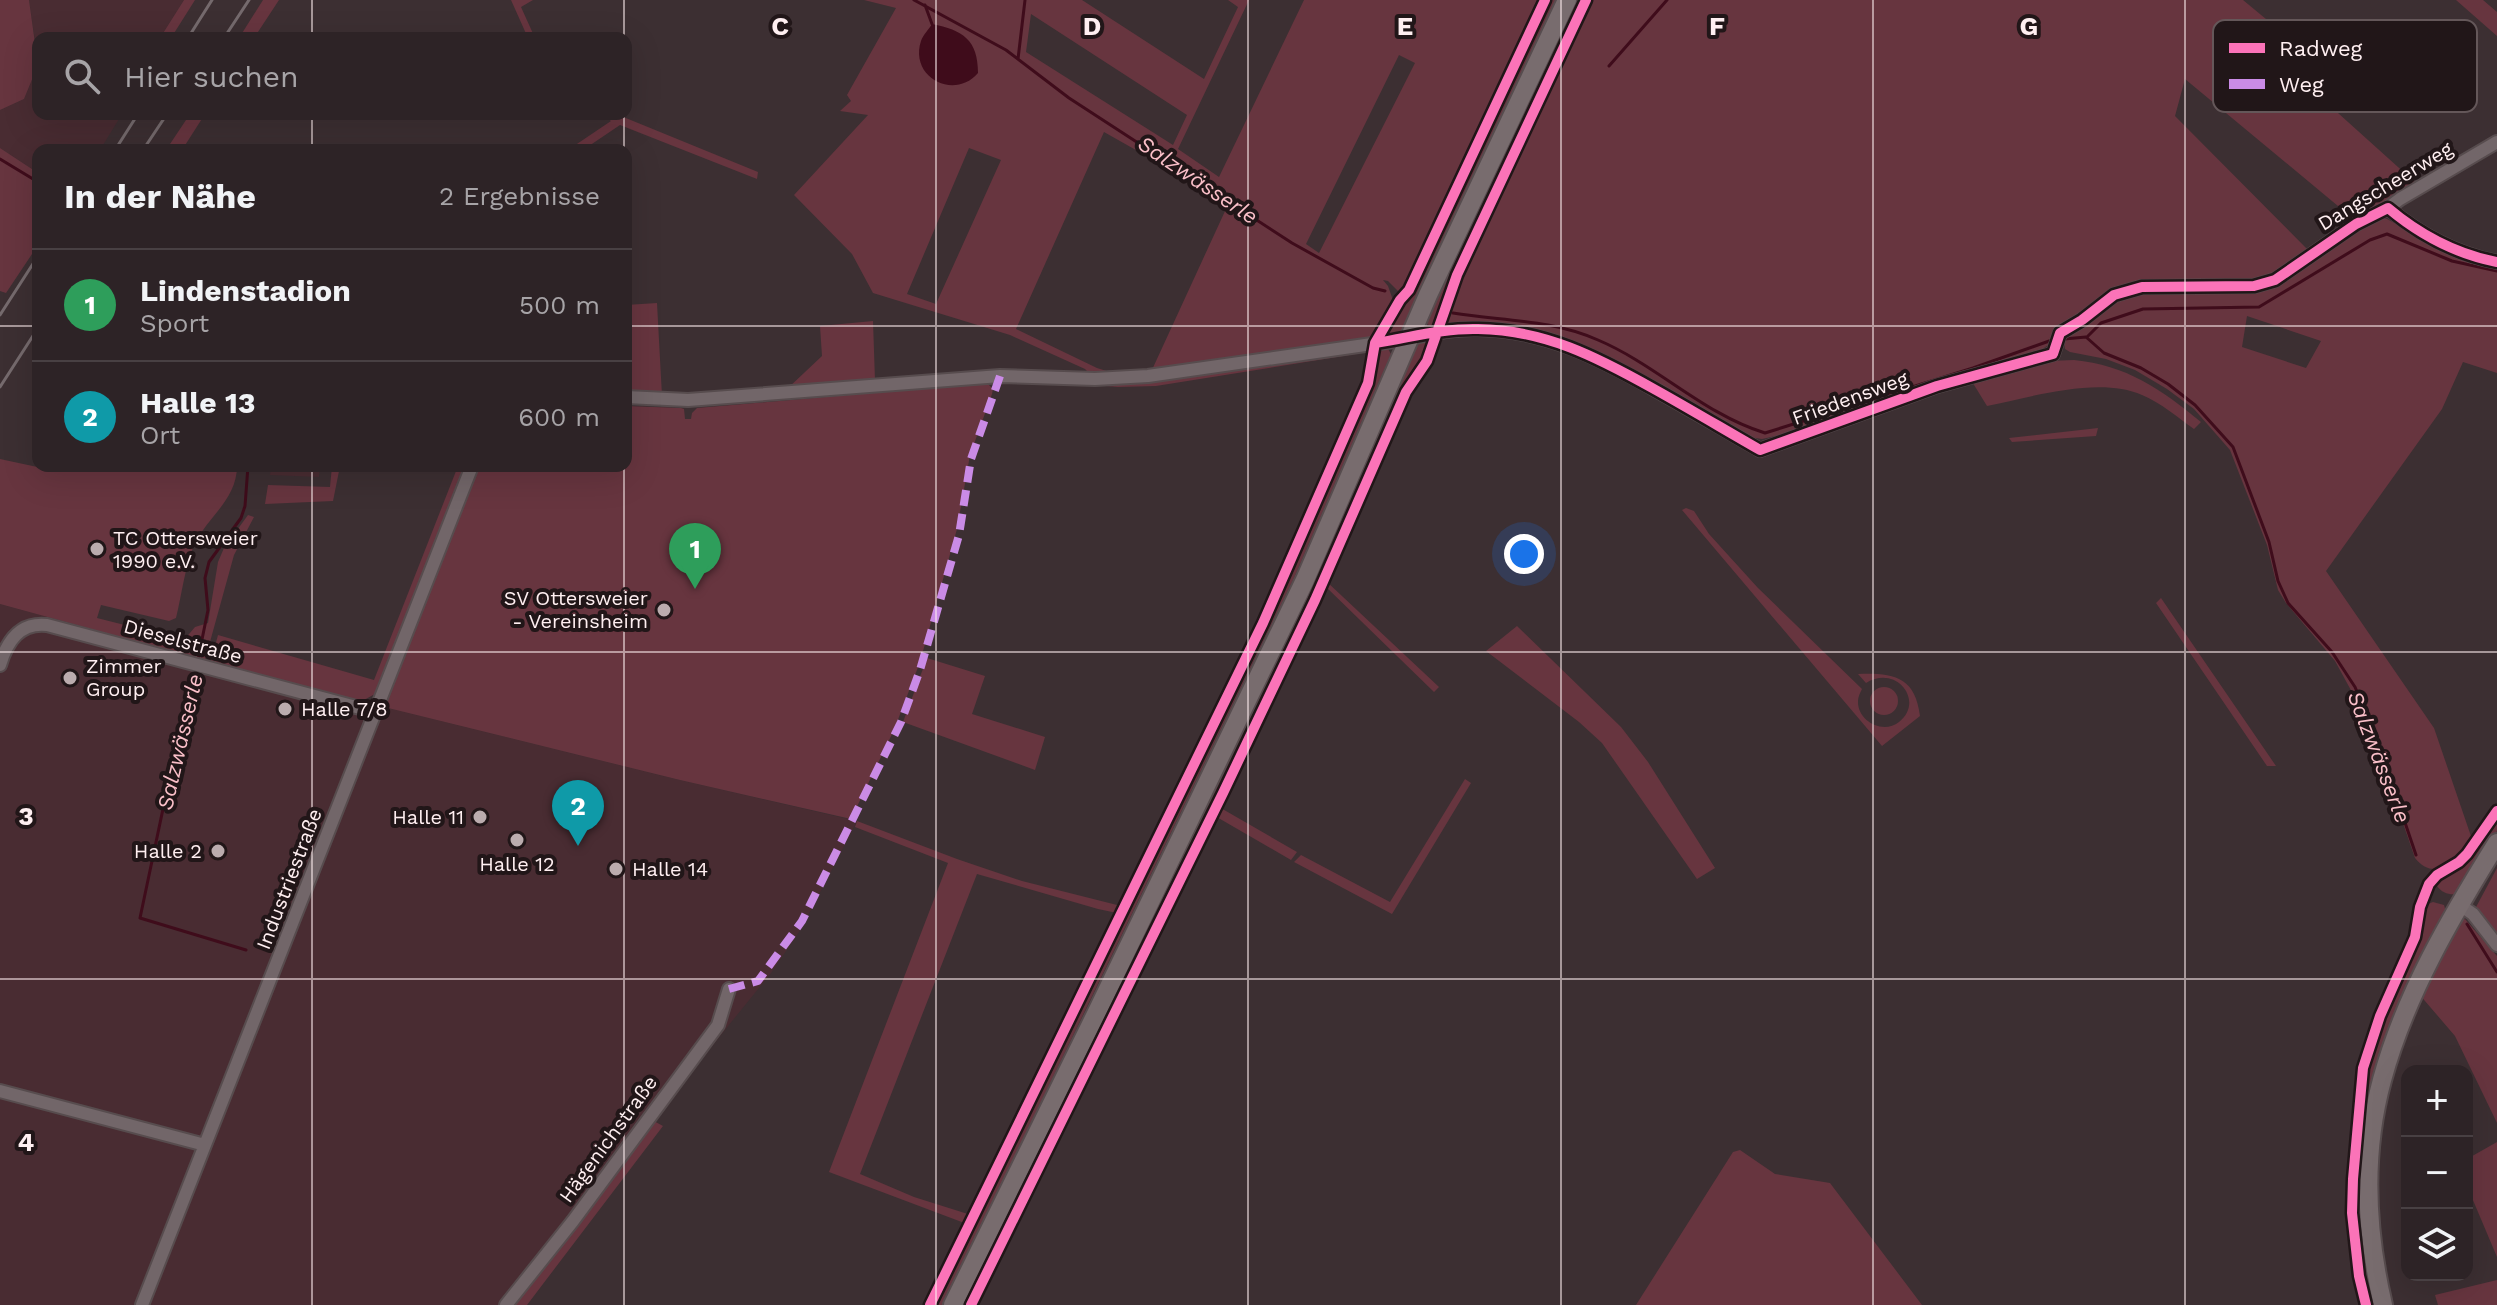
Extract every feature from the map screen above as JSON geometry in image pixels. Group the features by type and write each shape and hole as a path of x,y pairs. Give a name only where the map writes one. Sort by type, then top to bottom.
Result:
{"street":[{"path":"953,1305 1305,580 1409,338 1567,0"},
{"name":"Dangscheerweg","path":"2296,267 2356,224 2497,142"},
{"path":"2388,208 2444,246 2468,256 2497,262"},
{"name":"Friedensweg","path":"632,397 688,400 1000,376 1095,379 1148,376 1409,338 1437,331 1476,329 1512,331 1564,344 1610,365 1760,450 1937,386 2053,354 2060,333 2114,295 2142,287 2254,286 2275,280 2296,267"},
{"name":"Industriestraße","path":"142,1305 470,472"},
{"name":"Dieselstraße","path":"0,665 7,646 17,633 41,624 375,712"},
{"path":"2383,1305 2370,1233 2369,1185 2372,1138 2381,1082 2416,988 2497,843"},
{"path":"2460,905 2473,914 2497,945"},
{"name":"Hägenichstraße","path":"506,1305 573,1221 718,1025 729,989"},
{"path":"0,1091 205,1145"}],"shaded area":[{"path":"0,0 29,0 33,32 32,80 24,99 0,110"},
{"path":"29,0 184,0 164,32 34,32"},
{"path":"184,0 195,0 175,32 164,32"},
{"path":"263,0 279,0 258,32 243,32"},
{"path":"511,0 533,0 521,7 532,32 525,32"},
{"path":"864,0 1082,0 1204,79 1238,7 1228,0 1249,0 1178,149 1219,177 1304,0 1543,0 1408,286 1400,293 1383,280 1394,303 1370,340 1151,372 1226,209 1189,180 1104,132 1016,329 1097,368 1119,375 1092,376 1085,369 1010,335 873,293 852,254 794,195 868,115 840,111 851,101 847,95 896,8","holes":["1031,14 1187,115 1173,145 1026,52","1399,55 1415,63 1319,253 1306,244","969,148 1001,160 936,304 907,294"]},
{"path":"1549,0 1558,0 1403,330 1394,336 1385,335 1396,310 1413,287"},
{"path":"1573,0 1583,0 1445,299 1450,300 1589,0 2243,0 2267,20 2213,20 2213,102 2185,79 2175,116 2310,252 2271,278 2253,282 2135,285 2078,319 2053,329 2051,343 2033,356 1797,431 1762,439 1749,437 1563,339 1514,328 1431,326 1427,324 1434,296"},
{"path":"2456,0 2483,0 2497,12 2497,36"},
{"path":"932,24 960,33 972,45 978,73 968,81 946,85 927,74 921,65 921,41"},
{"path":"32,80 32,120 118,120 104,144 32,144 32,169 0,148 0,110 24,99"},
{"path":"2225,112 2337,112 2418,185 2356,221"},
{"path":"186,120 201,120 186,144 170,144"},
{"path":"631,120 758,172 757,179 620,125 592,144 577,144 611,121"},
{"path":"0,148 32,169 32,254 6,293 0,291"},
{"path":"2380,218 2387,219 2461,259 2497,266 2497,373 2463,362 2442,409 2326,571 2434,728 2473,842 2453,862 2438,869 2430,869 2415,858 2372,733 2353,694 2335,661 2278,590 2267,545 2230,450 2194,409 2167,389 2135,370 2106,359 2070,352 2065,349 2064,342 2069,333 2116,299 2142,291 2277,284 2356,229","holes":["2247,316 2321,341 2306,368 2242,347"]},
{"path":"657,303 662,396 632,395 632,305"},
{"path":"873,321 875,381 787,389 822,356 820,326"},
{"path":"1421,343 1429,347 1427,353 1405,387 1321,581 1214,805 969,1305 959,1305 1415,346"},
{"path":"1387,347 1391,354 1294,578 943,1305 934,1305 1277,598 1363,400 1376,351"},
{"path":"1370,348 1370,354 1156,386 1072,383 1133,382 1196,376"},
{"path":"2074,360 2110,367 2142,380 2201,422 2194,429 2149,398 2106,387 2065,390 1987,406 1971,380 2049,361"},
{"path":"987,383 993,389 970,455 957,529 920,662 894,730 851,819 384,707 476,472 632,472 632,406 681,408 684,409 685,419 691,419 697,408"},
{"path":"2098,428 2096,436 2012,442 2009,438"},
{"name":"TC Ottersweier 1990 e.V.","path":"0,459 32,466 32,472 236,472 227,498 195,543 176,618 169,621 101,605 97,618 184,640 195,627 208,623 218,562 224,548 248,515 254,517 234,555 205,660 0,604"},
{"path":"270,472 319,472 319,477 270,475"},
{"path":"331,472 339,472 333,501 265,504 268,485 330,487"},
{"path":"456,472 465,472 375,694 362,701 352,699 211,661 218,635 374,680"},
{"path":"1682,510 1694,511 1709,534 1758,588 1862,689 1859,708 1866,720 1879,726 1893,726 1906,714 1908,696 1904,688 1888,678 1877,678 1866,683 1858,674 1892,676 1900,680 1913,692 1920,716 1882,746"},
{"path":"1326,581 1439,687 1434,692 1324,585"},
{"path":"2161,598 2276,766 2267,766 2156,603"},
{"path":"0,604 352,699 857,821 801,929 771,973 652,1120 608,1183 514,1305 0,1305"},
{"path":"1517,626 1621,727 1648,762 1715,868 1697,879 1602,743 1486,651"},
{"path":"927,658 985,676 972,714 1045,737 1035,770 903,722"},
{"path":"1884,687 1894,691 1898,701 1894,711 1884,715 1874,711 1870,701 1874,691"},
{"path":"1465,779 1471,783 1392,914 1294,862 1301,855 1390,902"},
{"path":"1219,807 1297,852 1291,860 1215,816"},
{"path":"2497,814 2497,831 2457,894 2441,890 2437,886 2439,878 2469,854"},
{"path":"857,821 1022,881 1121,906 1117,913 1098,909 977,874 860,1174 914,1197 971,1215 967,1224 829,1172 948,863 855,827"},
{"path":"2497,868 2497,938 2475,909"},
{"path":"2433,902 2444,905 2447,915 2377,1074 2377,1305 2369,1305 2357,1236 2355,1204 2367,1061 2417,939 2423,906"},
{"path":"2465,919 2497,956 2497,1123 2473,1073 2473,1065 2469,1065 2455,1036 2419,994 2456,922"},
{"path":"652,1120 663,1126 527,1305 514,1305 608,1183"},
{"path":"2497,1142 2497,1257 2473,1200 2473,1156"},
{"path":"1740,1150 1775,1174 1830,1183 1922,1305 1636,1305 1733,1152"},
{"path":"2497,1280 2497,1305 2438,1305 2435,1295"}],"waterway":[{"name":"Salzwässerle","path":"914,0 1006,50 1069,98 1292,243 1373,288 1385,291"},
{"name":"Salzwässerle","path":"1018,59 1025,0"},
{"path":"1609,66 1667,0"},
{"name":"Salzwässerle","path":"925,5 932,24"},
{"name":"Salzwässerle","path":"0,159 32,178"},
{"path":"2087,337 2101,323 2143,309 2259,307 2370,240 2387,234 2452,261 2497,271"},
{"name":"Salzwässerle","path":"1453,313 1544,324 1580,333 1620,350 1721,414 1765,433 2052,340"},
{"name":"Salzwässerle","path":"2064,339 2086,337 2104,353 2141,368 2168,384 2195,405 2233,447 2269,542 2278,581 2288,603 2332,652 2355,687 2376,737 2416,855"},
{"name":"Salzwässerle","path":"198,659 208,610 205,578 209,562 241,518 248,472"},
{"name":"Salzwässerle","path":"196,666 190,681 140,918 246,950"},
{"name":"Salzwässerle","path":"2467,924 2497,972"}],"railway":[{"path":"192,32 212,0"},
{"path":"228,32 249,0"},
{"path":"119,144 134,120"},
{"path":"147,144 163,120"},
{"path":"0,315 32,265"},
{"path":"0,387 32,337"}],"marked path":[{"path":"729,989 758,981 802,921 901,722 920,670 959,535 971,459 1000,376"}],"cycle path":[{"path":"930,1305 1263,623 1368,383 1375,343 1409,290 1545,0"},
{"path":"971,1305 1315,600 1406,392 1427,361 1457,275 1586,0"},
{"path":"1375,343 1465,329 1526,334 1548,340 1612,366 1760,450 1937,386 2053,354 2060,333 2114,295 2142,287 2254,286 2275,280 2356,224 2388,208 2439,242 2497,262"},
{"path":"2366,1305 2359,1276 2352,1213 2363,1068 2380,1016 2415,937 2420,907 2429,884 2467,854 2497,811"}],"place":[{"name":"TC Ottersweier 1990 e.V.","path":"97,549"},
{"name":"Lindenstadion","path":"695,589"},
{"name":"SV Ottersweier - Vereinsheim","path":"664,610"},
{"name":"Zimmer Group","path":"70,678"},
{"name":"Halle 7/8","path":"285,709"},
{"name":"Halle 11","path":"480,817"},
{"name":"Halle 12","path":"517,840"},
{"name":"Halle 13","path":"578,846"},
{"name":"Halle 2","path":"218,851"},
{"name":"Halle 14","path":"616,869"}]}
